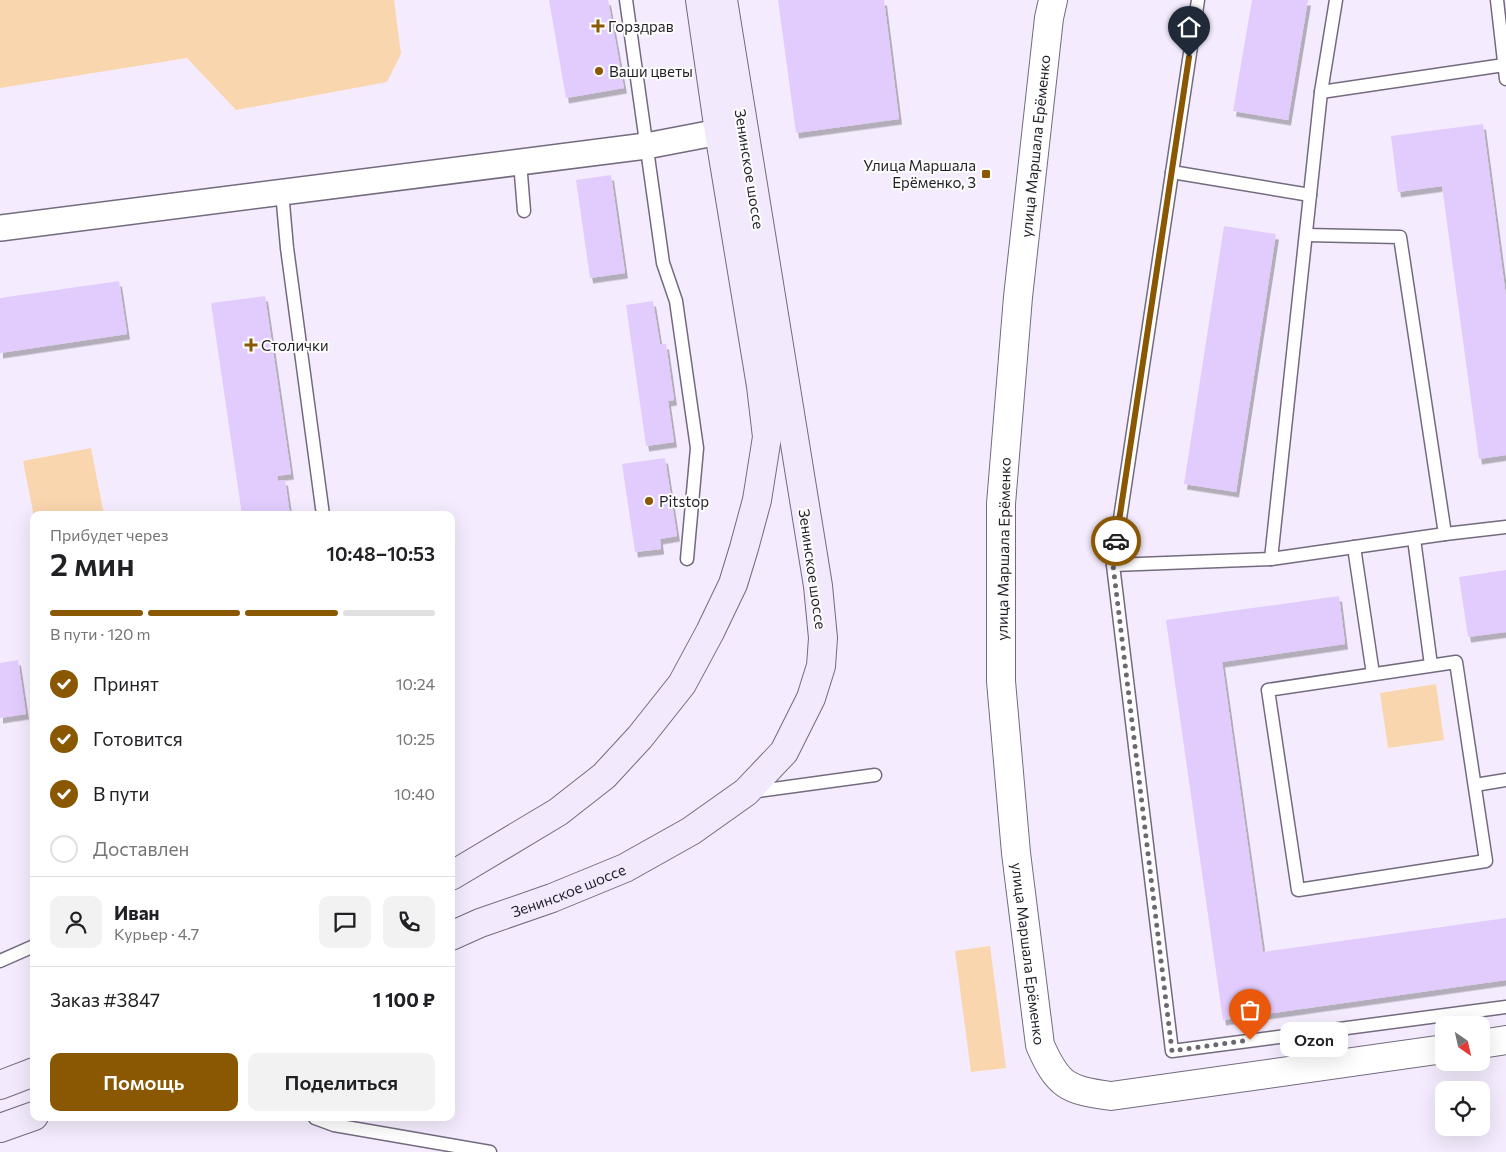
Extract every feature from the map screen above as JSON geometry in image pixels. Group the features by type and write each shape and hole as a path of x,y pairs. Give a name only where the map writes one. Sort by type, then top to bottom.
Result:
{"main road":[{"name":"Зенинское шоссе","path":"455,874 558,812 604,776 640,737 682,684 710,632 733,584 758,500 767,437 761,386 719,132 700,0"},
{"name":"Зенинское шоссе","path":"455,934 625,868 691,831 746,792 784,752 808,706 821,666 823,638 818,586 723,0"},
{"path":"0,1085 30,1074"},
{"path":"0,1128 30,1117"}],"street":[{"name":"улица Маршала Ерёменко","path":"1053,0 1048,28 1018,297 1001,504 1001,680 1016,853 1040,1045 1050,1067 1063,1083 1084,1092 1111,1096 1435,1050"},
{"path":"0,228 646,146 719,132"},
{"path":"1490,1043 1506,1040"}],"lane":[{"path":"626,0 663,263 676,302 697,448 687,559"},
{"path":"1198,0 1113,565 1172,1051 1506,1007"},
{"path":"1271,559 1321,92 1336,0"},
{"path":"1497,0 1506,79"},
{"path":"1321,92 1504,65"},
{"path":"520,162 524,211"},
{"path":"1172,172 1310,195"},
{"path":"282,192 287,248 322,511"},
{"path":"1306,235 1400,237 1445,534"},
{"path":"1113,565 1271,559 1414,538 1506,527"},
{"path":"1414,538 1431,665"},
{"path":"1354,547 1373,674"},
{"path":"1456,662 1486,861 1298,890 1268,690 1431,665 1456,662"},
{"path":"746,792 875,775"},
{"path":"1475,785 1506,780"},
{"path":"0,961 30,948"},
{"path":"323,1121 334,1125 490,1152"}],"shaded area":[{"path":"0,0 394,0 401,54 387,82 236,110 187,58 0,88"},
{"path":"91,448 103,511 33,511 23,461"},
{"path":"1436,684 1444,740 1388,748 1380,693"},
{"path":"990,946 1006,1068 971,1072 955,951"}],"building":[{"path":"549,0 608,0 624,88 566,98"},
{"path":"778,0 884,0 899,119 796,133"},
{"path":"1252,0 1308,0 1288,120 1233,111"},
{"path":"1483,124 1506,297 1506,455 1479,459 1442,186 1398,192 1391,136"},
{"path":"611,175 625,273 590,278 576,180"},
{"path":"1224,226 1276,234 1236,492 1184,484"},
{"path":"119,281 127,334 0,353 0,298"},
{"path":"265,296 291,474 277,476 278,481 285,480 289,511 241,511 211,303"},
{"path":"653,301 660,344 666,344 674,400 668,401 674,442 646,446 626,305"},
{"path":"665,458 677,536 660,539 661,549 635,552 622,464"},
{"path":"1506,570 1506,632 1468,637 1459,577"},
{"path":"1339,596 1345,644 1222,662 1263,952 1506,918 1506,980 1223,1020 1166,620"},
{"path":"18,660 26,714 0,718 0,663"}],"way so far":[{"path":"1116,541 1113,565 1172,1051 1250,1040"}],"place":[{"name":"Горздрав","path":"598,26"},
{"name":"Ваши цветы","path":"599,71"},
{"name":"Улица Маршала Ерёменко, 3","path":"986,174"},
{"name":"Столички","path":"251,345"},
{"name":"Pitstop","path":"649,501"},
{"name":"Ozon","path":"1250,1040"}],"route":[{"path":"1116,541 1189,57"}]}
